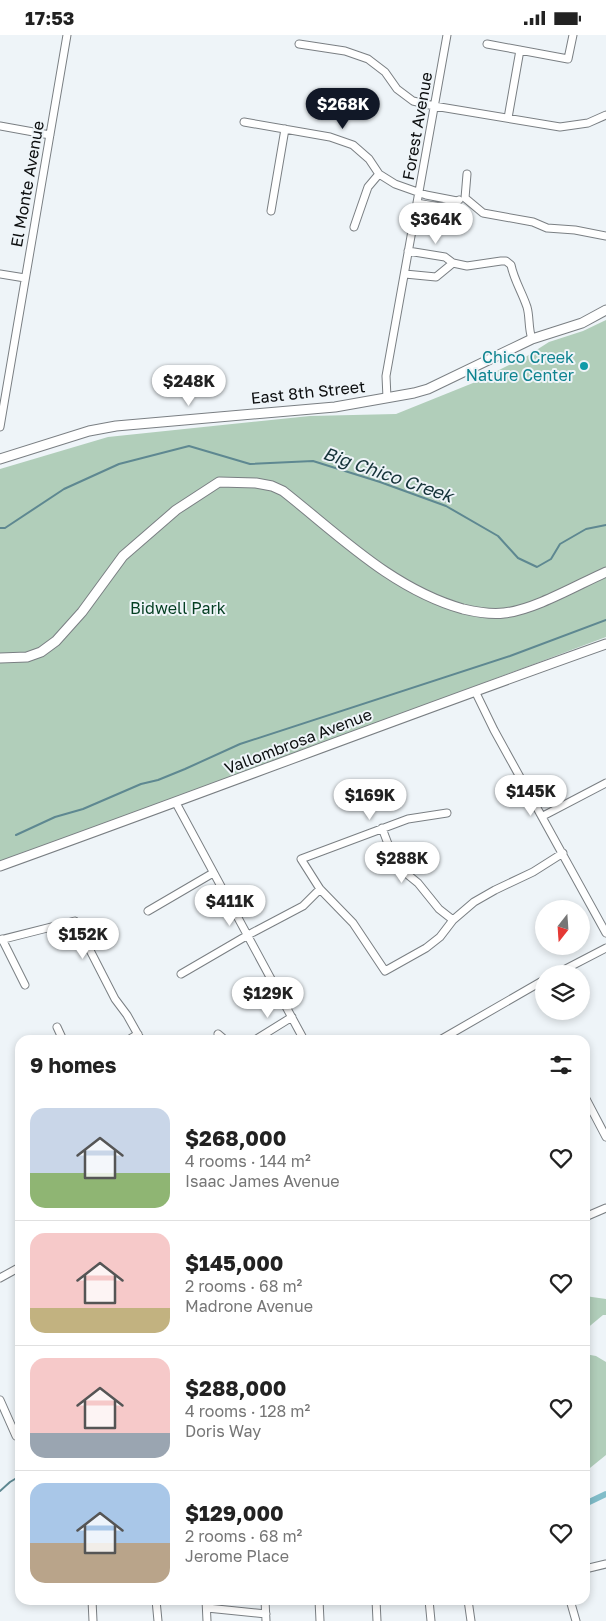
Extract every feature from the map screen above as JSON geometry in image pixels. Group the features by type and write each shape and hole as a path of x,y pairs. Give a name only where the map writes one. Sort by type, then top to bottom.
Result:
{"street":[{"name":"El Monte Avenue","path":"0,427 67,35"},
{"name":"Forest Avenue","path":"387,398 386,376 447,35"},
{"path":"487,44 568,59 572,35"},
{"path":"300,44 346,51 368,59 385,72 398,89 413,101 434,106 560,127 588,123 606,115"},
{"path":"508,118 520,50"},
{"path":"244,122 330,137 353,145 369,159 378,173 395,184 419,193 458,201"},
{"path":"0,126 50,135"},
{"path":"271,211 285,129"},
{"path":"354,227 368,187 378,173"},
{"path":"465,198 467,174"},
{"path":"417,203 445,207 452,206 465,198"},
{"path":"465,198 484,213 533,222 547,228 606,236"},
{"path":"408,251 445,257 454,263 471,266 506,261 511,265 513,275 527,308 528,328 532,339"},
{"path":"404,274 436,277 454,263"},
{"path":"0,274 25,278"},
{"name":"East 8th Street","path":"0,459 89,431 116,426 335,407 414,393 428,389 532,339 582,323 606,310"},
{"path":"0,658 28,657 41,652 56,641 82,612 123,556 176,510 219,482 256,483 272,486 282,491 369,561 420,593 446,604 473,611 487,614 503,614 522,610 606,572"},
{"name":"Vallombrosa Avenue","path":"0,866 606,644"},
{"path":"475,691 494,730 606,933"},
{"path":"543,816 606,783"},
{"path":"176,803 301,1035"},
{"path":"447,813 408,819 301,859 320,889 353,923 384,971 426,948 440,937 453,920 474,902 494,890 533,872 563,853"},
{"path":"382,828 393,857 402,870 418,883 440,909 453,920"},
{"path":"148,911 213,873"},
{"path":"181,975 248,935 303,906 320,889"},
{"path":"25,985 1,940 74,921 115,999 127,1015 138,1035"},
{"path":"573,965 606,948"},
{"path":"449,1035 535,985"},
{"path":"262,1035 292,1017"},
{"path":"57,1027 61,1035"},
{"path":"590,1107 606,1137"},
{"path":"590,1215 606,1208"},
{"path":"0,1277 15,1270"},
{"path":"0,1400 15,1434"},
{"path":"590,1568 606,1564"},
{"path":"92,1605 93,1621"},
{"path":"156,1605 158,1621"},
{"path":"206,1605 208,1621"},
{"path":"210,1605 266,1618 265,1605"},
{"path":"318,1605 320,1621"},
{"path":"376,1605 377,1621"},
{"path":"429,1605 430,1621"},
{"path":"469,1605 471,1621"},
{"path":"571,1605 576,1621"}],"green space":[{"name":"Bidwell Park","path":"606,320 606,637 0,864 0,469 108,437 310,416 396,414 473,383 527,356 549,342 583,331"},
{"path":"590,1297 606,1299 606,1315 603,1315 590,1326"},
{"path":"590,1355 606,1362 606,1455 590,1468"}],"waterway":[{"name":"Big Chico Creek","path":"0,528 5,528 64,489 119,464 189,446 250,464 313,461 380,482 446,506 498,536 518,558 537,567 551,559 560,544 586,529 606,525"},
{"path":"16,835 55,817 83,809 141,784 158,780 240,744 510,656 606,620"},
{"path":"0,1491 15,1479"},
{"path":"590,1502 606,1494"}],"place":[{"name":"Chico Creek Nature Center","path":"584,366"}]}
